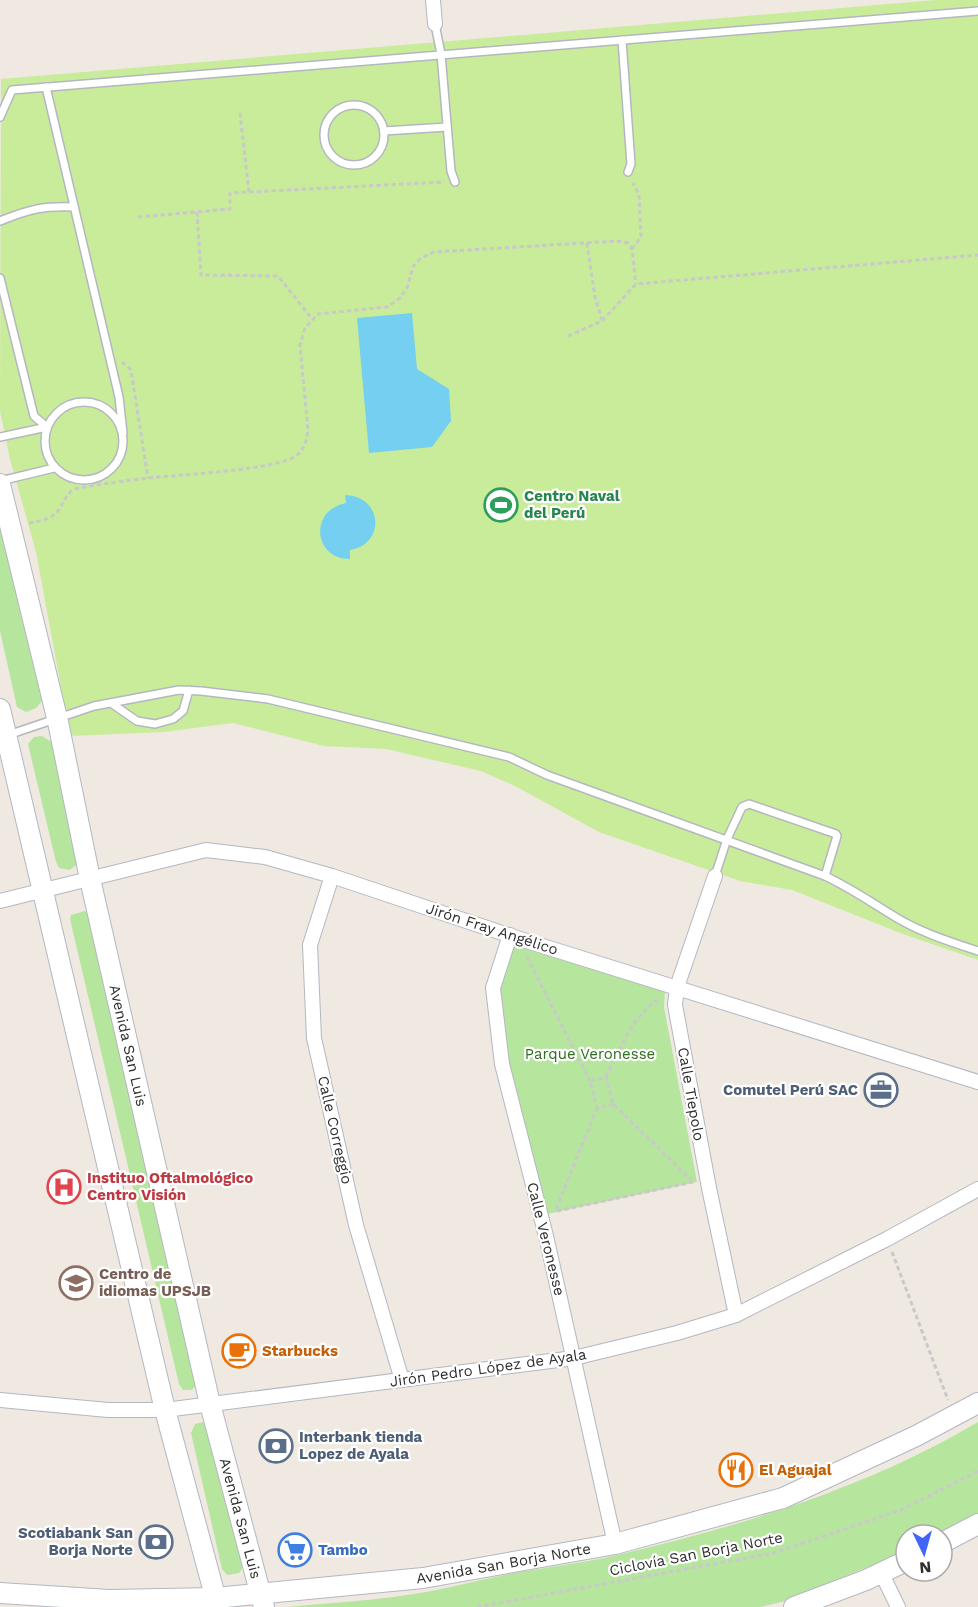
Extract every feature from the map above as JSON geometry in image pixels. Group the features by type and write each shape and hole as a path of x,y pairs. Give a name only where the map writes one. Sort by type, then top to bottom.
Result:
{"main road":[{"name":"Avenida San Luis","path":"0,482 57,718 90,879 210,1404 263,1601"},
{"path":"0,709 3,737 42,891 165,1410 217,1603"},
{"name":"Avenida San Borja Norte","path":"0,1593 109,1600 217,1603 263,1601 423,1578 615,1544 783,1498 978,1403"},
{"path":"954,1537 978,1524"},
{"path":"794,1607 894,1566"},
{"path":"147,1600 169,1607"}],"street":[{"path":"433,0 435,24"},
{"name":"Jirón Fray Angélico","path":"0,901 206,850 265,857 332,876 513,937 978,1082"},
{"name":"Calle Correggio","path":"332,876 310,945 314,1038 356,1225 402,1380"},
{"name":"Calle Tiepolo","path":"715,876 677,987 675,1005 709,1188 736,1315"},
{"name":"Calle Veronesse","path":"513,937 494,987 502,1064 574,1358 615,1544"},
{"name":"Jirón Pedro López de Ayala","path":"0,1400 108,1410 165,1410 574,1358 677,1333 736,1315 887,1239 978,1189"},
{"path":"881,1572 898,1607"}],"lane":[{"path":"0,117 12,90 978,11"},
{"path":"435,24 441,54 451,171 455,182"},
{"path":"622,40 631,164 628,172"},
{"path":"46,87 119,397 123,433 124,446 120,459 112,469 91,483 64,476 54,468 45,449 44,438 53,417 62,408 74,403 87,402 110,411 118,421 123,433"},
{"path":"346,105 366,107 375,112 384,131 384,141 374,157 366,163 356,165 346,164 330,154 323,136 324,126 329,117 346,105"},
{"path":"384,131 447,126"},
{"path":"0,221 28,209 46,206 74,207"},
{"path":"0,278 34,416 47,427"},
{"path":"0,437 47,427"},
{"path":"0,482 54,468"},
{"path":"3,737 57,718 111,703 179,690 268,699 509,757 547,775 825,876 850,887 898,919 929,934 978,951"},
{"path":"111,703 137,722 155,724 173,719 183,711 189,690"},
{"path":"715,876 727,839 742,807 748,804 836,834 825,876"}],"path":[{"path":"240,113 249,192"},
{"path":"628,172 639,195 642,237 632,249"},
{"path":"138,217 230,209 230,194 455,182"},
{"path":"197,212 201,275 278,276 312,319"},
{"path":"11,528 48,518 60,509 67,494 91,483 264,466 285,462 297,455 306,443 308,430 300,345 305,328 318,314 387,307 407,288 413,267 421,258 434,252 617,241 628,243 632,249 636,285"},
{"path":"587,243 595,297 602,321"},
{"path":"568,336 602,321 636,285 978,255"},
{"path":"110,359 120,360 131,370 148,478"},
{"path":"513,937 590,1082 597,1108 556,1211 693,1182"},
{"path":"675,1005 656,1001 647,1008 636,1020 606,1077 613,1104 693,1182 709,1188"},
{"path":"590,1082 606,1077"},
{"path":"597,1108 613,1104"},
{"path":"887,1239 954,1415"},
{"name":"Ciclovía San Borja Norte","path":"477,1607 774,1553 901,1510 978,1471"}],"green space":[{"name":"Centro Naval del Perú","path":"936,0 978,0 978,960 903,934 792,890 740,881 599,832 515,786 481,771 386,749 324,746 233,723 163,732 70,736 36,552 10,459 0,411 1,79"},
{"path":"0,519 43,700 36,708 26,712 17,707 0,631"},
{"path":"42,736 53,743 79,858 70,870 59,868 56,862 28,744 34,737"},
{"path":"85,911 90,915 198,1383 192,1390 183,1390 179,1384 70,919 71,915"},
{"name":"Parque Veronesse","path":"513,945 665,992 664,1007 697,1182 542,1215 508,1063 500,989"},
{"path":"203,1422 212,1433 244,1566 239,1573 227,1575 222,1569 191,1433 195,1424"},
{"path":"978,1422 978,1513 954,1526 954,1523 894,1523 894,1556 785,1601 761,1607 286,1607 426,1592 660,1545 801,1503 892,1467"}],"water":[{"path":"412,313 417,369 449,389 451,421 432,447 369,453 357,318"},
{"path":"345,495 358,497 367,503 373,511 375,521 370,539 362,546 350,550 350,559 338,557 329,551 320,534 321,524 326,515 334,507 346,503"}],"place":[{"name":"Centro Naval del Perú","path":"501,505"},
{"name":"Comutel Perú SAC","path":"881,1090"},
{"name":"Instituo Oftalmológico Centro Visión","path":"64,1187"},
{"name":"Centro de idiomas UPSJB","path":"76,1283"},
{"name":"Starbucks","path":"239,1351"},
{"name":"Interbank tienda Lopez de Ayala","path":"276,1446"},
{"name":"El Aguajal","path":"736,1470"},
{"name":"Scotiabank San Borja Norte","path":"156,1542"},
{"name":"Tambo","path":"295,1550"}]}
